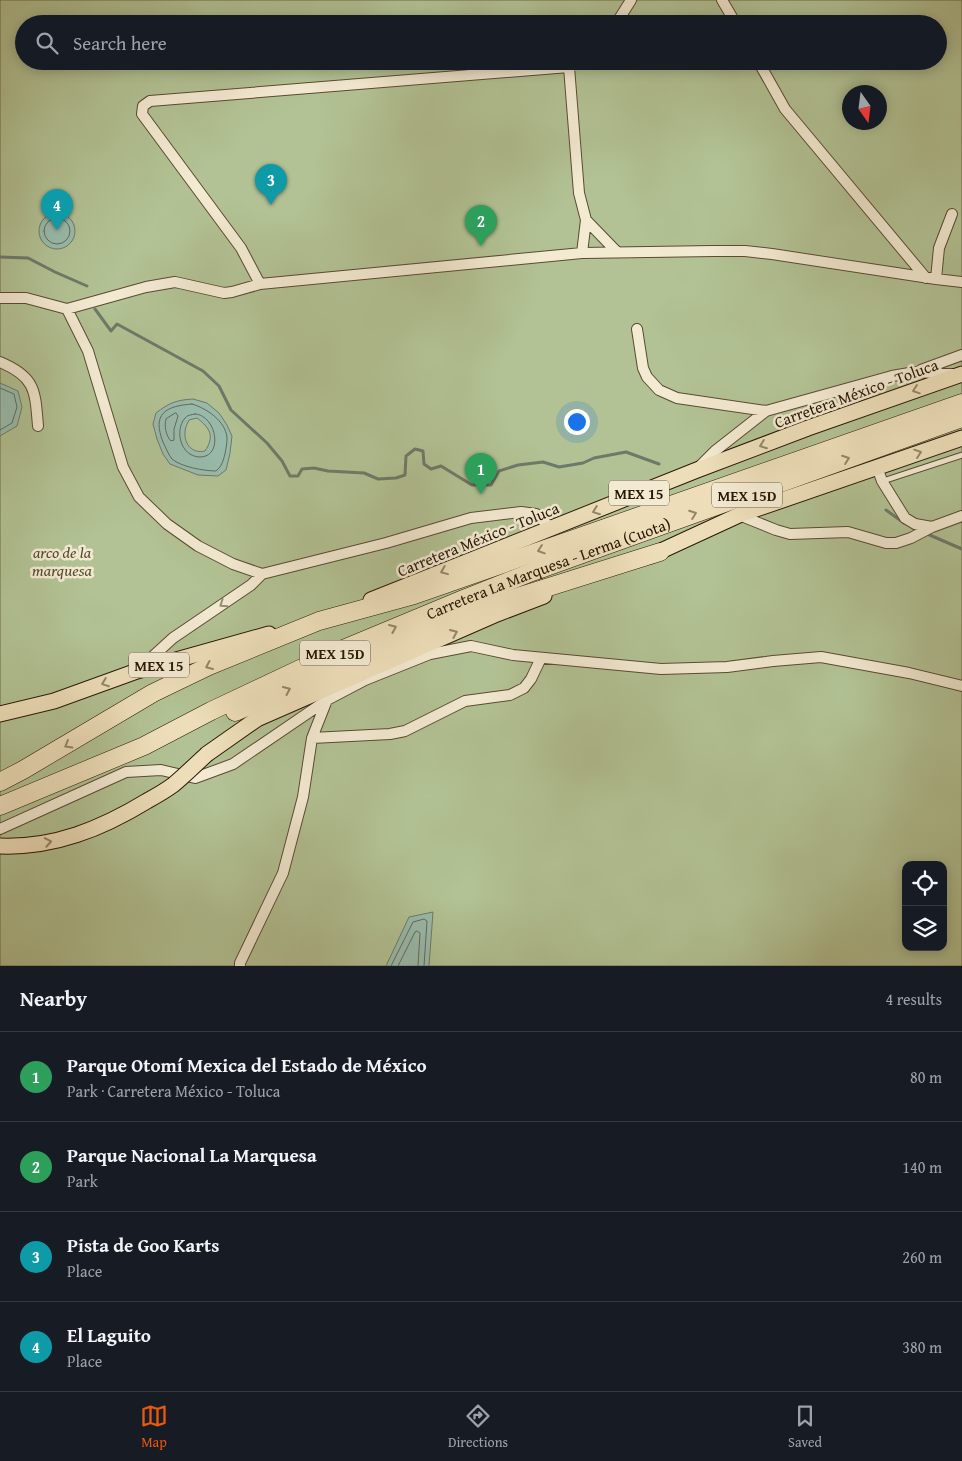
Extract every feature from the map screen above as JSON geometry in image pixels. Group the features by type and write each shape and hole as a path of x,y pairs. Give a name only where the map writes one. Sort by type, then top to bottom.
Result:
{"highway":[{"name":"Carretera La Marquesa - Lerma (Cuota)","path":"319,621 414,594 962,403"},
{"name":"Carretera La Marquesa - Lerma (Cuota)","path":"144,746 211,711 336,652 461,600 532,572 962,418"},
{"path":"144,746 187,733 350,662 496,604 660,552"},
{"name":"MEX 15D","path":"0,782 153,693 209,666 319,621"},
{"name":"MEX 15D","path":"0,806 103,773 144,746"}],"main road":[{"name":"Carretera México - Toluca","path":"0,714 54,701 137,671 319,621 697,470 808,428 962,374"},
{"path":"0,846 14,847 52,842 91,830 131,811 172,786 207,754 257,719 497,614 660,552 739,515 962,438"}],"street":[{"path":"622,15 631,0"},
{"path":"722,0 731,15"},
{"path":"260,284 233,236 142,114 143,106 150,101 532,70"},
{"path":"569,70 579,193 586,220 582,253"},
{"path":"763,70 785,110 931,278"},
{"path":"931,278 952,214"},
{"path":"586,220 617,252"},
{"path":"0,298 26,298 66,309 170,282 224,293 260,284 582,253 617,252 745,251 962,282"},
{"path":"66,309 88,351 123,467 139,497 167,524 198,546 233,564 262,574"},
{"path":"637,329 643,368 647,377 659,390 677,398 766,411"},
{"path":"697,470 715,451 766,411 892,376 915,372 962,355"},
{"path":"0,362 7,364 27,378 35,394 38,426"},
{"path":"915,372 962,374"},
{"path":"877,466 882,481 905,518 929,529"},
{"path":"137,671 173,638 251,585 262,574 386,543 471,518 521,512 536,514 551,528"},
{"path":"739,515 790,534 848,532 886,543 911,538 962,516"},
{"path":"0,829 103,773 161,770 195,778 233,764 327,700 365,680 430,654 471,646 513,655 661,669 727,667 821,657 909,673 962,686"},
{"path":"312,738 390,734 405,731 465,701 510,695 524,688 541,658"},
{"path":"240,966 248,943 283,873 303,797 312,738 333,685"}],"lane":[{"path":"882,481 962,455"}],"green space":[{"name":"arco de la marquesa","path":"0,0 962,0 962,966 0,966"}],"water":[{"path":"57,213 70,218 75,231 70,244 57,249 44,244 39,231 44,218"},
{"path":"0,383 18,391 22,407 17,426 0,436"},
{"path":"193,399 207,403 219,413 232,436 226,470 218,476 198,475 170,464 163,454 157,439 153,424 156,413 177,401","holes":["197,418 210,433 210,441 205,451 200,452 187,444 185,432 189,420"]},
{"path":"433,912 429,966 386,966 409,917"}],"waterway":[{"path":"0,257 28,258 87,286"},
{"path":"95,309 111,331 117,324 203,371 219,386 231,410 267,443 282,461 290,476 298,476 302,469 314,468 328,471 364,473 378,479 396,478 405,475 406,456 415,449 423,451 424,464 431,469 441,466 472,485 491,485 499,471 518,465 543,462 559,467 626,452 659,464"},
{"path":"886,510 904,523"},
{"path":"925,533 962,549"}],"place":[{"name":"Pista de Goo Karts","path":"271,205"},
{"name":"El Laguito","path":"57,230"},
{"name":"Parque Nacional La Marquesa","path":"481,246"},
{"name":"Parque Otomí Mexica del Estado de México","path":"481,494"}]}
